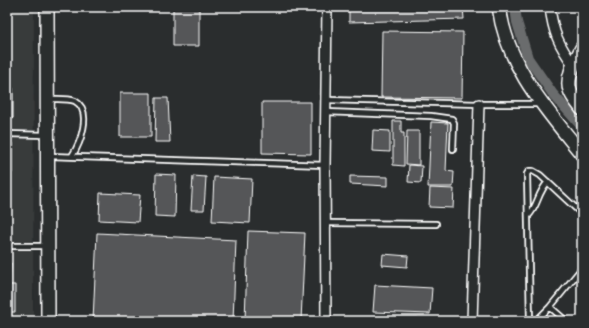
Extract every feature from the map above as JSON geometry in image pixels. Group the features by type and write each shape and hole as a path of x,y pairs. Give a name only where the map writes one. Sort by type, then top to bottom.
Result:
{"street":[{"path":"47,7 48,321"},
{"path":"326,321 325,165 327,7"},
{"path":"499,7 505,36 513,58 542,104 582,154"},
{"path":"550,7 556,37 562,50 574,66"},
{"path":"582,48 568,85 575,100 582,109"},
{"path":"472,321 479,104"}],"lane":[{"path":"48,100 75,101 83,112 84,126 82,139 72,156"},
{"path":"327,100 542,104"},
{"path":"326,112 431,116 452,119 454,123 453,149"},
{"path":"7,134 48,135"},
{"path":"48,156 325,165"},
{"path":"530,321 527,174 529,171 533,171 540,175 582,214"},
{"path":"528,216 533,210 541,190 548,182"},
{"path":"326,223 436,224"},
{"path":"7,246 48,246"},
{"path":"536,321 550,307 582,268"},
{"path":"550,307 566,321"}],"shaded area":[{"path":"7,7 34,7 33,321 7,321"}],"building":[{"path":"173,7 199,7 199,46 173,46"},
{"path":"349,7 463,7 464,19 349,22"},
{"path":"382,31 463,32 462,98 381,97"},
{"path":"7,88 13,88 13,118 7,118"},
{"path":"120,93 151,93 151,137 120,137"},
{"path":"156,98 168,98 170,142 155,142"},
{"path":"262,102 311,102 311,154 262,153"},
{"path":"393,121 401,121 401,133 404,133 404,166 393,165"},
{"path":"431,122 448,123 446,171 454,172 453,187 428,187"},
{"path":"373,130 390,131 390,152 372,151"},
{"path":"407,131 419,131 419,165 406,164"},
{"path":"7,143 12,143 12,173 7,173"},
{"path":"409,165 422,166 421,183 408,182"},
{"path":"156,174 176,175 175,217 155,216"},
{"path":"193,176 206,177 204,210 191,210"},
{"path":"350,176 388,177 388,186 350,184"},
{"path":"214,177 252,179 250,223 212,221"},
{"path":"430,188 454,189 453,208 429,207"},
{"path":"100,193 140,195 138,222 99,220"},
{"path":"248,231 305,233 301,321 245,321"},
{"path":"97,233 236,240 233,321 93,321"},
{"path":"383,254 408,256 407,267 382,265"},
{"path":"7,263 11,263 10,285 15,285 15,312 7,312"},
{"path":"375,285 432,288 430,314 373,312"},
{"path":"368,318 418,318 418,321 368,321"}],"waterway":[{"path":"515,7 517,22 528,58 553,94 582,127"}]}
